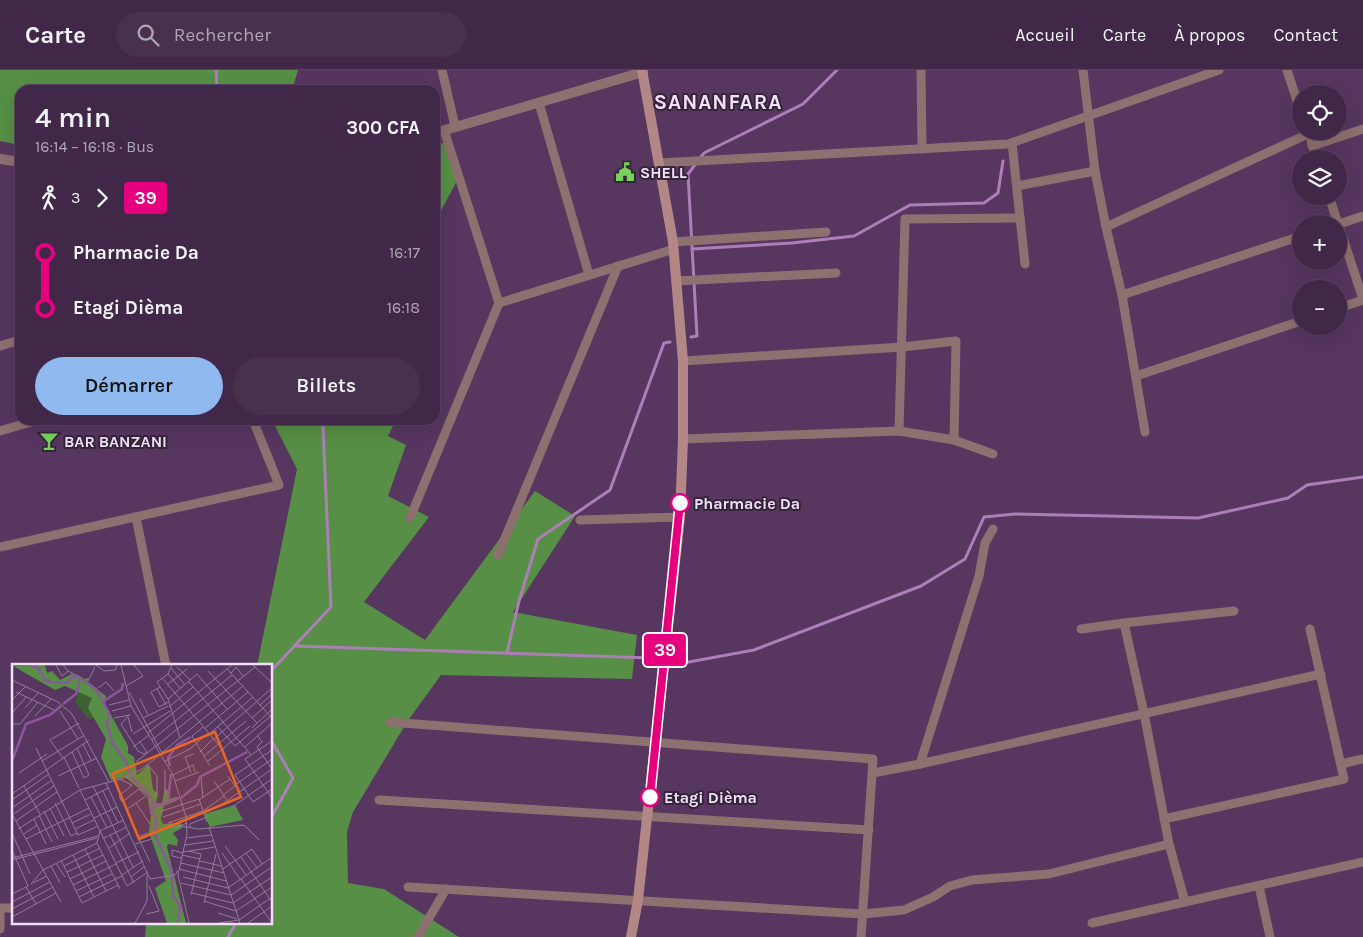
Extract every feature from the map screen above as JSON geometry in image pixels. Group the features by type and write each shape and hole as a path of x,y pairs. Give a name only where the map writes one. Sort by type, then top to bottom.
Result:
{"main road":[{"path":"631,937 638,900 648,817 680,517 683,439 683,361 674,245 644,71"}],"street":[{"path":"442,70 455,126"},
{"path":"921,70 922,149"},
{"path":"1084,70 1095,171 1122,295 1145,432"},
{"path":"660,163 1012,143 1219,70"},
{"path":"1287,70 1292,85"},
{"path":"410,518 499,303 440,131 644,71"},
{"path":"539,103 589,275"},
{"path":"1312,146 1363,129"},
{"path":"1106,227 1293,140"},
{"path":"1310,140 1314,150"},
{"path":"1012,143 1025,264"},
{"path":"0,160 15,162"},
{"path":"1017,186 1095,171"},
{"path":"1347,221 1363,216"},
{"path":"899,431 905,218 1020,218"},
{"path":"499,303 618,266 674,245 826,232"},
{"path":"1122,295 1292,239"},
{"path":"1347,249 1363,300 1347,305"},
{"path":"498,555 618,266"},
{"path":"676,281 836,273"},
{"path":"1136,376 1292,324"},
{"path":"683,361 902,347 956,341 954,440"},
{"path":"0,346 15,342"},
{"path":"0,431 21,425"},
{"path":"0,547 279,485 255,425"},
{"path":"683,439 899,431 954,440 993,454"},
{"path":"136,517 166,664"},
{"path":"580,520 680,517"},
{"path":"920,764 979,576 985,543 993,529"},
{"path":"1082,629 1234,611"},
{"path":"1124,623 1144,713 1169,844 1184,902"},
{"path":"1164,819 1344,779 1310,629"},
{"path":"873,773 1321,674"},
{"path":"390,722 873,759 861,937"},
{"path":"1341,764 1363,759"},
{"path":"380,800 869,830"},
{"path":"408,887 863,914 904,910 933,897 950,886 972,880 1049,874 1169,844"},
{"path":"1092,922 1363,862"},
{"path":"1259,886 1270,937"},
{"path":"418,937 446,889"},
{"path":"0,929 0,908 12,908"}],"green space":[{"path":"0,70 298,70 294,85 15,85 15,144 0,141"},
{"path":"448,141 460,175 440,213 440,144"},
{"path":"275,425 394,425 388,436 406,445 388,496 429,517 364,602 425,640 535,491 575,516 513,612 637,635 632,679 441,675 407,722 353,812 347,832 348,883 384,889 459,937 145,937 146,924 272,924 272,664 257,664 297,469"}],"waterway":[{"path":"216,70 217,85"},
{"path":"691,337 697,336 688,174 704,153 803,104 837,70"},
{"path":"692,249 792,243 854,236 910,205 984,203 998,193 1003,161"},
{"path":"507,653 519,601 538,539 610,490 664,343 670,342"},
{"path":"272,670 331,607 322,425"},
{"path":"678,664 754,650 921,586 965,559 984,517 1015,514 1198,518 1288,498 1307,485 1363,477"},
{"path":"295,646 653,658"},
{"path":"272,742 293,778 272,816"},
{"path":"228,937 235,924"}],"bus line":[{"name":"39","path":"650,797 680,503"}],"place":[{"name":"SHELL","path":"625,172"},
{"name":"BAR BANZANI","path":"49,441"},
{"name":"Pharmacie Da","path":"680,503"},
{"name":"Etagi Dièma","path":"650,797"}],"district":[{"name":"SANANFARA","path":"718,102"}]}
